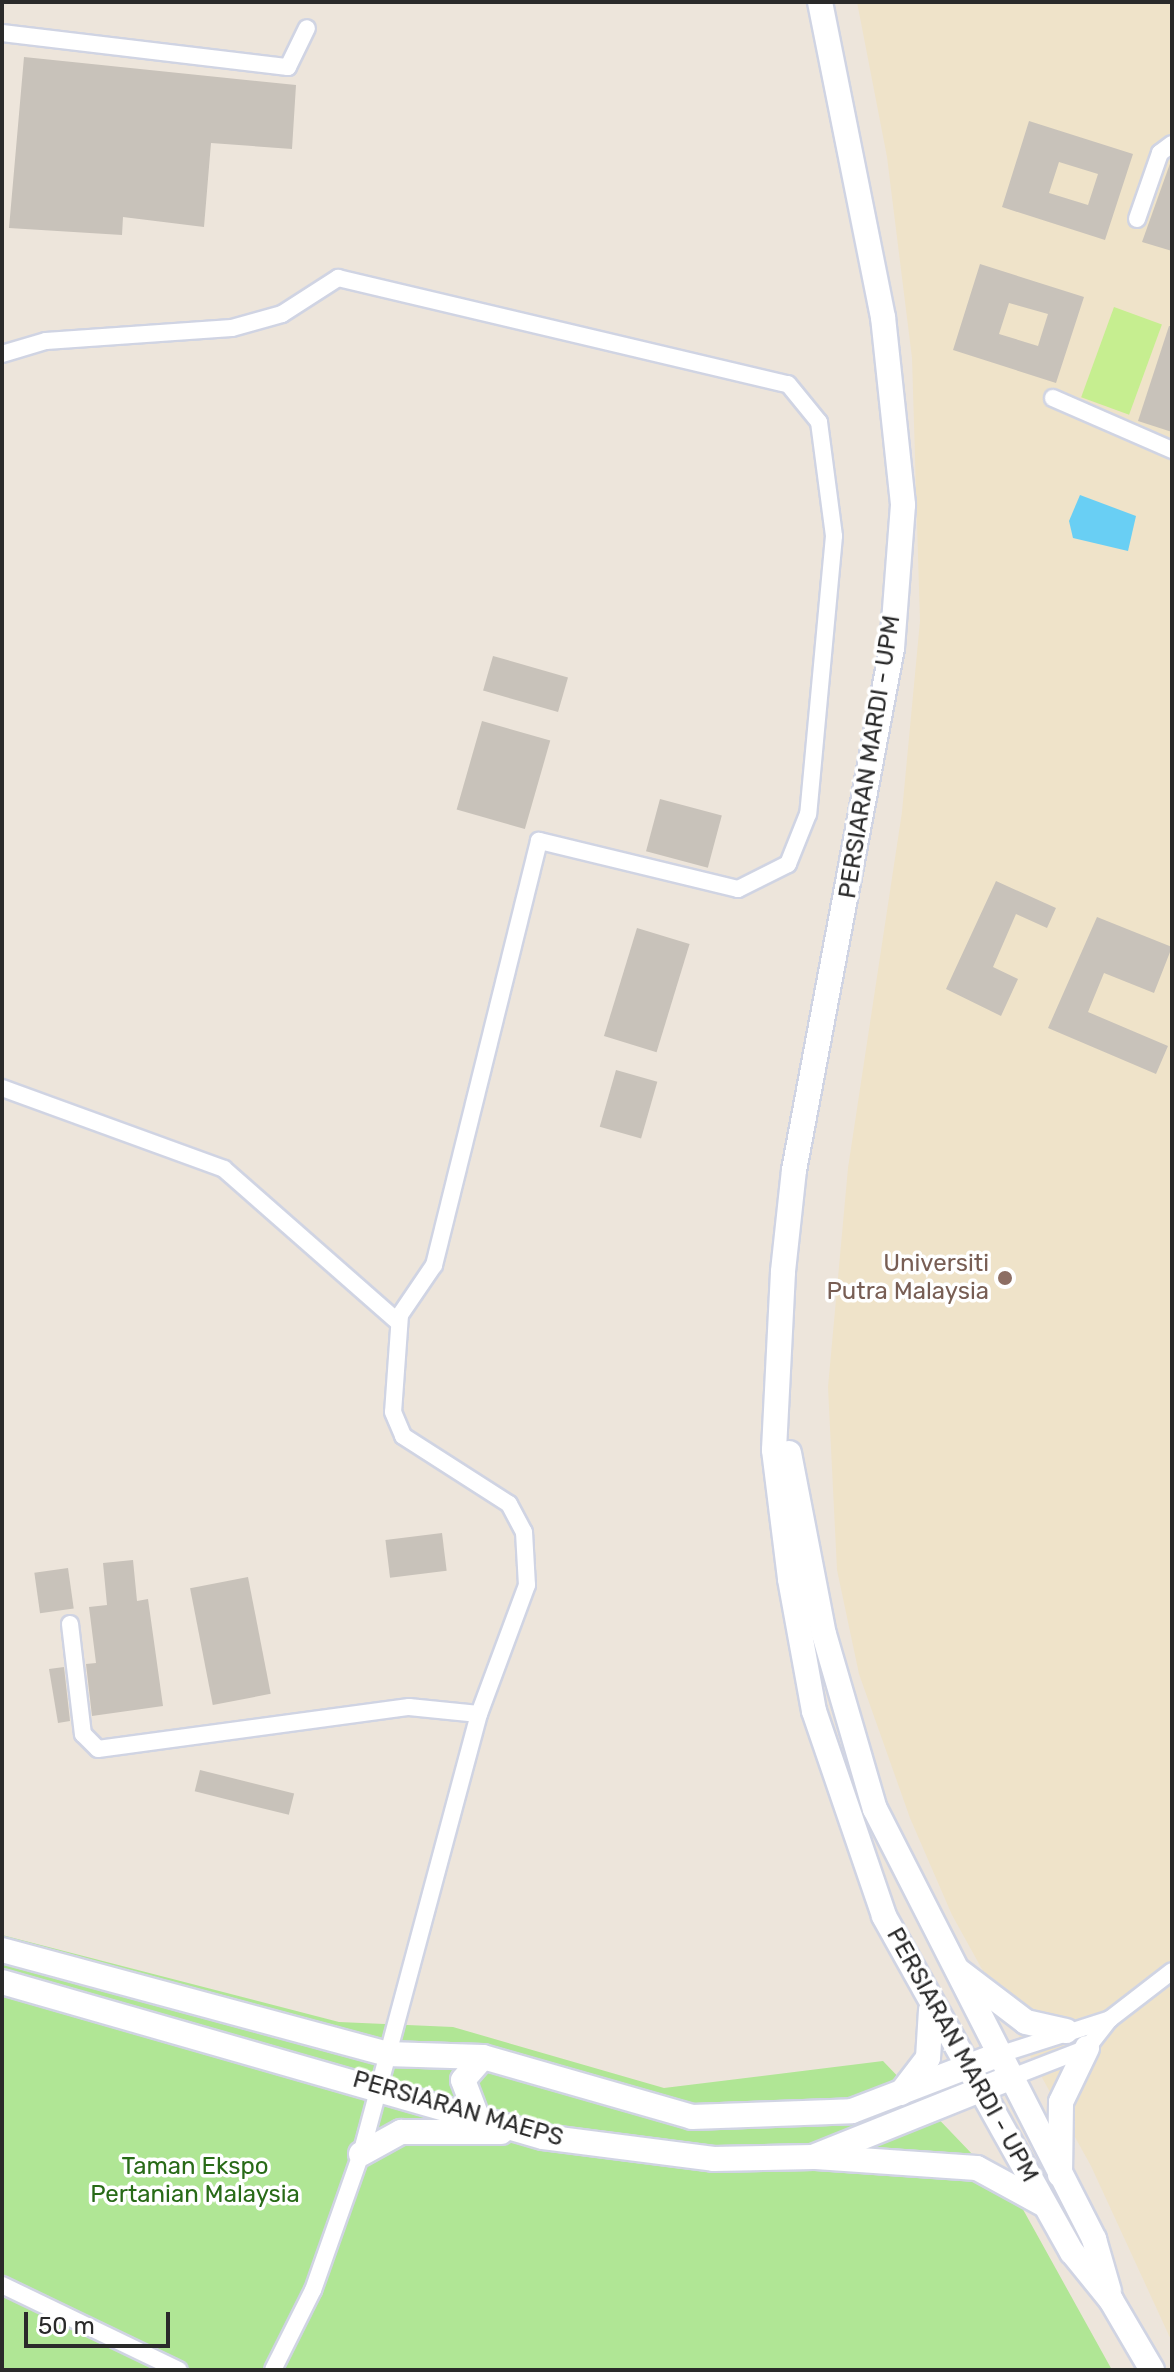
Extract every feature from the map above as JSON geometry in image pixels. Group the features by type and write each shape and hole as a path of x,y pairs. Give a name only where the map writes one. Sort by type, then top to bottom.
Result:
{"street":[{"name":"PERSIARAN MARDI - UPM","path":"820,2 883,317 903,505 892,648 794,1170 774,1450 814,1711 884,1916 931,2010 1072,2252 1111,2300 1152,2370"},
{"path":"2,33 288,67 307,28"},
{"path":"1137,219 1160,153 1172,144"},
{"path":"2,354 46,341 232,328 282,314 338,278 788,384 819,422 834,536 808,814 788,864 738,889 539,841 481,1098 434,1265 406,1311 393,1412 403,1436 488,1487 509,1504 524,1532 527,1585 479,1714 361,2154 313,2290 273,2370"},
{"path":"1053,398 1172,450"},
{"path":"2,1088 224,1169 406,1311"},
{"name":"PERSIARAN MARDI - UPM","path":"782,1371 787,1445 824,1634 875,1809 995,2056 1094,2239 1111,2300"},
{"path":"70,1624 83,1734 98,1749 409,1707 479,1714"},
{"path":"940,1948 991,2001 1026,2022 1066,2031"},
{"name":"PERSIARAN MAEPS","path":"2,1950 387,2054 483,2057 692,2117 852,2111 968,2069 995,2056"},
{"path":"1060,2177 1061,2102 1087,2048 1110,2019 1172,1971"},
{"name":"PERSIARAN MAEPS","path":"2,1982 476,2114 543,2137 714,2159 813,2157 1007,2079"},
{"path":"901,2093 928,2058 931,2010"},
{"path":"995,2056 1110,2019"},
{"path":"1007,2079 1087,2048"},
{"path":"476,2114 463,2080 483,2057"},
{"path":"361,2154 401,2132 543,2137"},
{"path":"813,2157 977,2168 1049,2208"},
{"path":"2,2285 179,2370"}],"shaded area":[{"name":"Universiti Putra Malaysia","path":"857,2 1172,2 1172,2342 1091,2166 952,1915 910,1818 859,1674 837,1570 828,1387 848,1168 902,812 920,621 912,358 887,157"}],"green space":[{"path":"1114,307 1162,324 1129,415 1081,397"},
{"name":"Taman Ekspo Pertanian Malaysia","path":"2,1935 339,2022 453,2027 664,2088 883,2061 1020,2204 1112,2370 2,2370"}],"water":[{"path":"1080,495 1136,516 1128,551 1073,538 1069,521"}],"building":[{"path":"24,57 296,85 292,149 211,143 204,227 123,217 122,235 9,228"},
{"path":"1029,121 1133,154 1105,240 1002,207","holes":["1059,162 1098,174 1088,205 1049,193"]},
{"path":"1172,158 1172,251 1142,242"},
{"path":"980,264 1084,297 1056,383 953,350","holes":["1009,303 1048,314 1038,346 999,334"]},
{"path":"1169,326 1172,326 1172,432 1138,421"},
{"path":"493,656 568,677 558,712 483,691"},
{"path":"482,721 550,741 525,829 457,809"},
{"path":"660,799 722,816 708,868 646,851"},
{"path":"996,881 1056,908 1047,928 1016,914 993,967 1018,979 1001,1016 946,989"},
{"path":"1097,917 1172,947 1154,993 1104,973 1088,1012 1168,1046 1156,1074 1048,1028"},
{"path":"637,928 690,944 657,1052 604,1036"},
{"path":"616,1070 657,1082 641,1139 600,1127"},
{"path":"442,1533 447,1571 390,1578 385,1540"},
{"path":"133,1560 137,1601 148,1599 163,1706 92,1716 86,1664 96,1663 89,1607 107,1605 103,1563"},
{"path":"68,1568 74,1609 40,1613 34,1573"},
{"path":"248,1577 271,1694 213,1705 190,1588"},
{"path":"64,1667 70,1721 58,1723 49,1669"},
{"path":"200,1770 294,1793 289,1815 195,1791"}],"place":[{"name":"Universiti Putra Malaysia","path":"1005,1278"}]}
